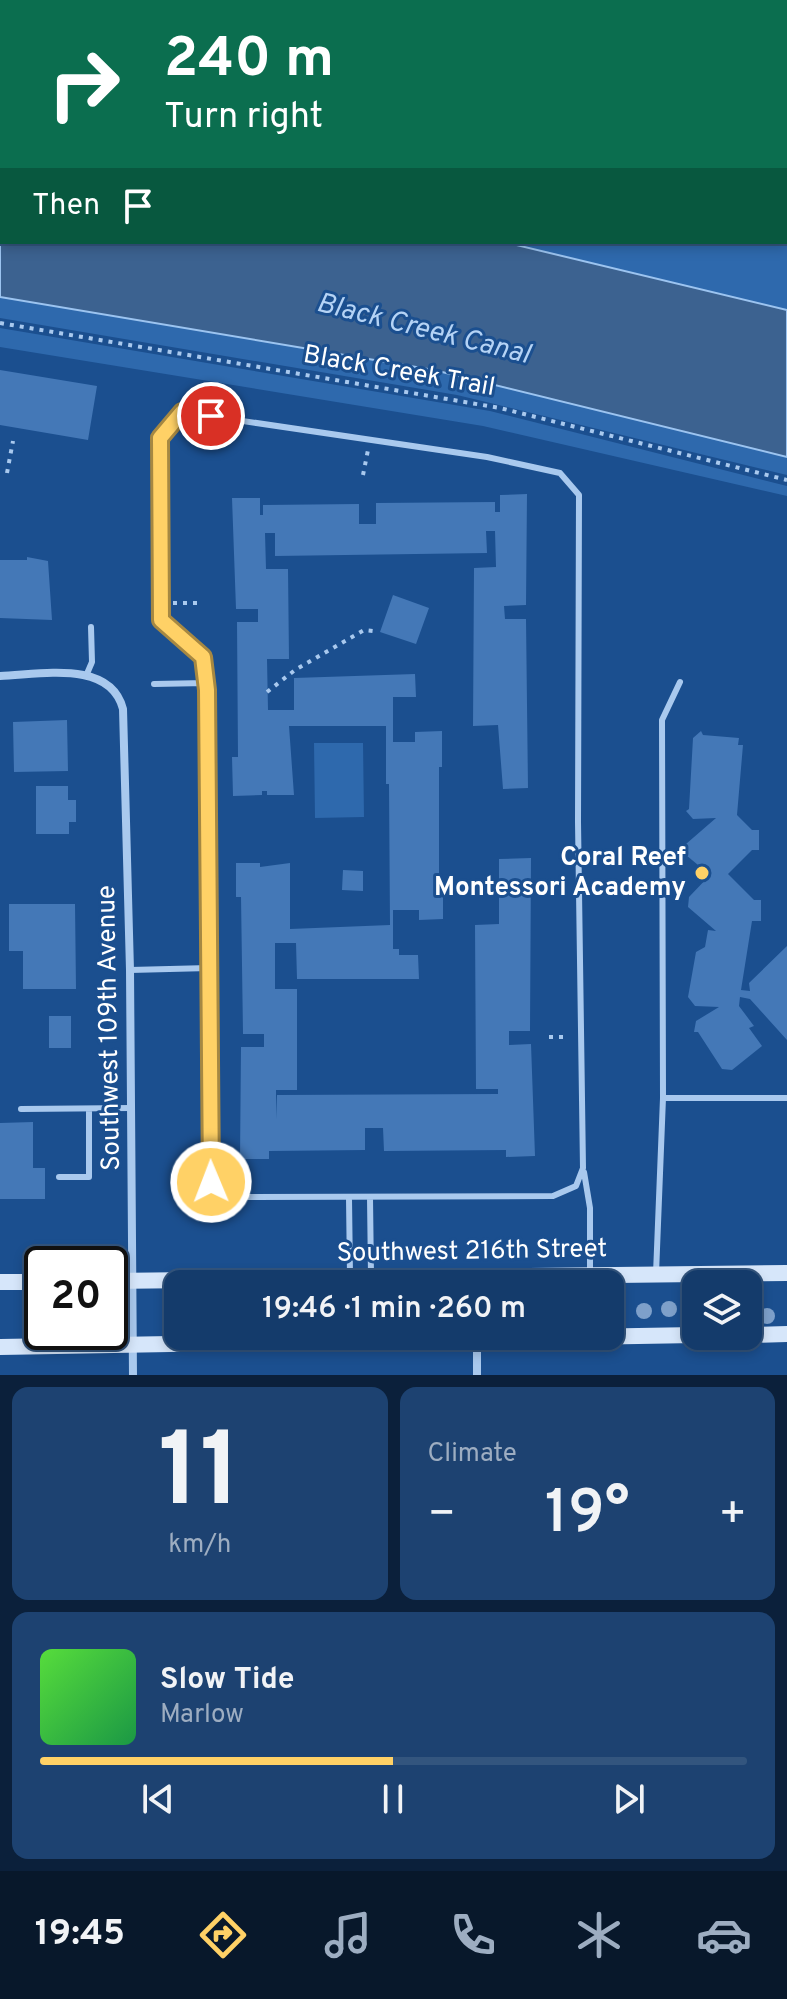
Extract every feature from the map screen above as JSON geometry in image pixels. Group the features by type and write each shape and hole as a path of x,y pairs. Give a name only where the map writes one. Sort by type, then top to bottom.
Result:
{"main road":[{"name":"Southwest 216th Street","path":"624,1274 787,1273"},
{"name":"Southwest 216th Street","path":"128,1281 164,1280"},
{"path":"0,1282 24,1282"},
{"path":"762,1335 787,1334"},
{"path":"624,1336 682,1335"},
{"path":"0,1347 164,1345"}],"street":[{"path":"0,676 86,676"},
{"name":"Southwest 109th Avenue","path":"86,676 109,685 121,701 124,720 130,970 133,1375"},
{"path":"477,1350 477,1375"}],"lane":[{"path":"583,1168 576,1186 553,1196 234,1197 211,1182 206,683 203,657 161,620 160,438 182,412 560,473 579,495 578,822 583,1168 590,1208 590,1270"},
{"path":"86,676 92,662 91,627"},
{"path":"656,1274 663,1098 662,720 680,682"},
{"path":"154,684 206,683"},
{"path":"130,970 209,968"},
{"path":"663,1098 787,1098"},
{"path":"21,1109 131,1108"},
{"path":"59,1177 89,1177 89,1109"},
{"path":"349,1198 350,1270"},
{"path":"370,1198 371,1270"}],"path":[{"name":"Black Creek Trail","path":"0,323 500,408 787,480"},
{"path":"363,475 369,440"},
{"path":"7,473 13,441"},
{"path":"161,603 199,603"},
{"path":"267,692 295,670 364,630 373,631"}],"shaded area":[{"path":"512,244 787,244 787,310"},
{"path":"0,297 434,370 787,457 787,475 457,395 0,318"},
{"path":"0,328 490,411 787,486 787,496 483,426 0,347"},
{"path":"314,743 363,743 364,817 315,818"}],"water":[{"name":"Black Creek Canal","path":"0,244 512,244 787,310 787,457 434,370 0,297"}],"building":[{"path":"0,370 97,386 88,440 0,425"},
{"path":"527,494 526,605 504,606 505,619 526,619 528,788 503,789 498,725 473,726 474,568 496,567 495,531 486,531 487,553 275,556 275,533 265,533 266,569 288,569 289,659 267,659 268,710 294,710 294,678 415,674 416,697 393,697 393,742 415,742 415,732 442,731 439,885 443,885 443,919 419,920 419,910 393,910 393,949 399,949 399,955 418,955 419,979 297,979 296,943 275,943 275,989 297,989 297,1090 276,1090 276,1119 277,1095 498,1094 498,1089 476,1089 475,925 499,924 499,859 531,858 530,1031 509,1031 509,1045 531,1044 535,1156 506,1157 506,1150 384,1151 383,1128 365,1128 365,1150 269,1151 269,1159 240,1159 241,1047 264,1047 264,1034 243,1034 241,897 236,897 236,863 260,863 260,867 290,863 290,929 390,925 389,784 386,784 386,726 289,726 294,795 267,795 267,791 262,791 262,795 233,796 232,757 238,757 237,622 258,622 258,609 236,609 232,498 260,498 260,515 263,515 263,505 359,504 359,524 376,524 376,503 495,502 495,512 500,512 500,495"},
{"path":"27,557 48,561 52,620 0,618 0,560 27,560"},
{"path":"393,595 429,608 416,644 380,632"},
{"path":"67,720 68,771 14,772 13,722"},
{"path":"701,731 703,735 739,738 738,745 743,745 737,815 752,830 759,830 759,850 752,850 728,874 754,900 761,900 761,921 752,921 741,990 750,991 749,983 787,946 787,1040 750,999 740,997 739,1006 754,1026 749,1028 762,1046 732,1070 722,1069 698,1032 694,1032 696,1021 719,1007 695,1006 688,997 696,952 705,947 708,930 716,931 688,907 689,897 710,875 686,855 686,844 716,818 693,819 686,811 689,809 693,738"},
{"path":"36,786 68,786 68,800 76,800 76,822 69,822 69,834 36,834"},
{"path":"343,870 363,871 363,891 342,890"},
{"path":"9,904 75,904 76,989 23,989 23,951 9,951"},
{"path":"49,1016 71,1016 71,1048 49,1048"},
{"path":"33,1122 33,1168 45,1168 45,1199 0,1199 0,1123"}],"place":[{"name":"Coral Reef Montessori Academy","path":"702,873"}],"route":[{"path":"211,416 182,412 160,438 163,471 161,620 203,657 207,690 211,1182"}]}
